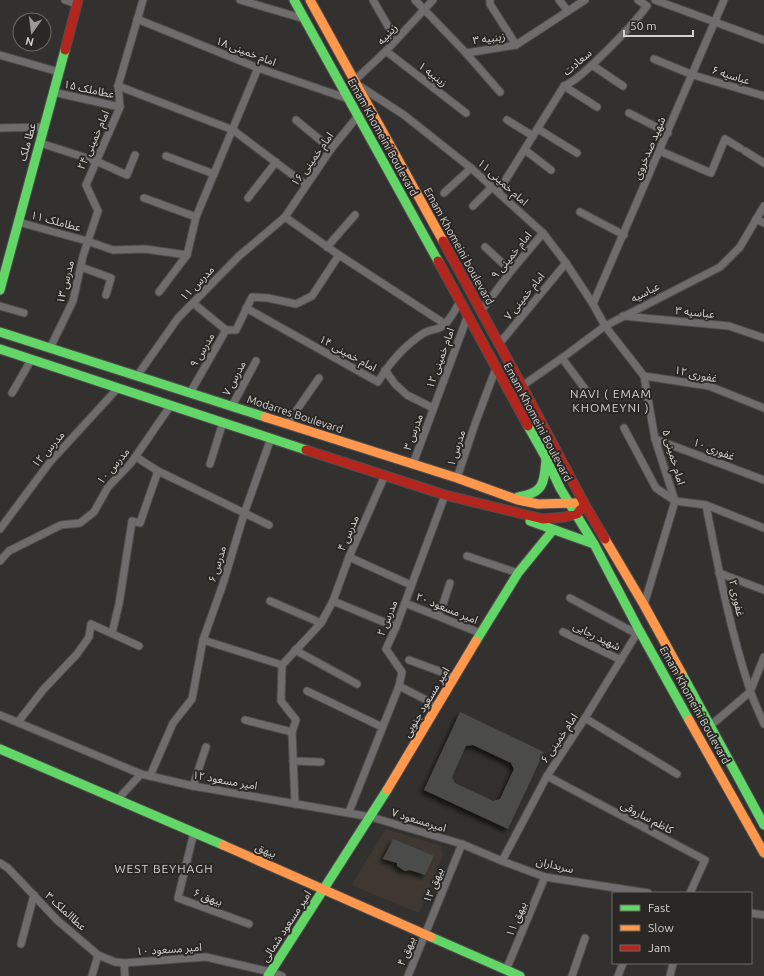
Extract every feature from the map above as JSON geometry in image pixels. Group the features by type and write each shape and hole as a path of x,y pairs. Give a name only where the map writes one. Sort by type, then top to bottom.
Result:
{"main road":[{"name":"Emam Khomeini Boulevard","path":"294,0 546,458 560,488 594,544 638,632 660,667 764,853"},
{"name":"Emam Khomeini boulevard","path":"310,0 522,386 585,504"},
{"name":"عطا ملک","path":"0,290 78,2"},
{"name":"Modarres Boulevard","path":"0,332 457,478 510,497 537,504 585,504"},
{"path":"0,349 445,495 504,510 543,518 556,519 576,514 585,504"},
{"path":"271,438 276,420"},
{"path":"510,497 526,496 540,490 544,480 546,458 558,453"},
{"name":"Emam Khomeini Boulevard","path":"585,504 644,605 764,825"},
{"path":"504,510 553,530 594,544"},
{"name":"امیر مسعود جنوبی","path":"324,890 371,817 480,633 518,573 553,530"},
{"path":"660,667 675,661"},
{"name":"بیهق","path":"0,749 194,832 520,976"},
{"name":"امیر مسعود شمالی","path":"270,974 324,890"}],"street":[{"path":"65,0 78,2"},
{"name":"امام خمینی ۲۴","path":"87,241 98,211 86,185 120,107 118,86 143,0"},
{"path":"240,0 305,19"},
{"path":"373,0 396,40"},
{"name":"زینبیه ۳","path":"415,0 466,53 516,45 585,0"},
{"name":"زینبیه","path":"355,82 433,0"},
{"path":"490,0 490,4 516,45"},
{"path":"559,0 568,11"},
{"name":"سعادت","path":"473,206 495,190 525,150 564,86 574,82 631,28 650,3 638,0"},
{"path":"655,0 716,21 764,40"},
{"name":"شهید صدخروی","path":"593,304 693,75 724,0"},
{"name":"امام خمینی ۱۸","path":"137,19 258,68 349,99"},
{"name":"زینبیه ۱","path":"386,51 466,114"},
{"path":"466,53 500,92"},
{"path":"0,55 59,72"},
{"name":"عباسیه ۶","path":"654,59 693,75 764,96"},
{"path":"592,65 623,86"},
{"path":"160,292 186,255 196,217 258,68"},
{"name":"امام خمینی ۱۱","path":"355,82 404,115 471,168 544,233 593,304 605,326"},
{"path":"118,86 233,130 306,185"},
{"path":"564,86 597,107"},
{"name":"عطاملک ۱۵","path":"53,92 120,107"},
{"path":"629,113 668,133"},
{"name":"امام خمینی ۱۶","path":"285,217 331,149 358,116"},
{"path":"296,120 331,149"},
{"path":"507,120 534,136"},
{"path":"0,128 44,126"},
{"path":"538,129 577,153"},
{"path":"660,151 711,173 725,139 764,163"},
{"path":"40,143 96,161 127,175 135,155"},
{"path":"525,150 551,170"},
{"path":"166,156 214,174"},
{"path":"248,198 276,162"},
{"path":"444,193 471,168"},
{"path":"144,198 196,217"},
{"name":"عباسیه","path":"522,386 605,326 720,267 740,247 764,206"},
{"path":"580,212 624,234"},
{"path":"327,247 355,215"},
{"path":"285,217 327,247 445,324 460,302"},
{"name":"مدرس ۱۱","path":"137,376 178,318 239,256 285,217"},
{"path":"756,219 764,223"},
{"name":"عطاملک ۱۱","path":"18,222 87,241 113,250 145,249 186,255"},
{"name":"امام خمینی ۹","path":"481,311 511,271 544,233"},
{"name":"مدرس ۱۳","path":"50,348 74,302 87,241"},
{"path":"485,247 511,271"},
{"name":"مدرس ۹","path":"190,393 226,330 236,330 252,297 268,298 296,304 312,296 339,255"},
{"name":"امام خمینی ۷","path":"499,344 566,263"},
{"path":"81,267 111,278 106,295"},
{"path":"193,303 226,330"},
{"path":"0,306 24,313"},
{"name":"امام خمینی ۱۴","path":"246,308 378,382 393,360 413,340 426,332 439,328 445,324"},
{"name":"امام خمینی ۱۲","path":"433,408 468,315"},
{"name":"عباسیه ۳","path":"623,316 729,326 764,338"},
{"name":"امام خمینی ۵","path":"605,326 644,376 656,439 675,501 644,605"},
{"path":"562,358 588,393"},
{"path":"12,393 31,360"},
{"name":"مدرس ۷","path":"232,406 256,361"},
{"name":"مدرس ۱","path":"457,478 496,368"},
{"path":"385,370 395,384 407,395 433,408"},
{"name":"غفوری ۱۲","path":"644,376 709,386 764,408"},
{"path":"287,424 319,378"},
{"name":"مدرس ۱۲","path":"0,529 50,462 118,388"},
{"name":"مدرس ۱۰","path":"0,561 9,551 61,526 80,523 94,512 108,487 132,464 171,405"},
{"name":"مدرس ۳","path":"413,464 433,408"},
{"path":"210,464 223,422"},
{"path":"624,428 656,488 675,501 706,505 764,528"},
{"name":"مدرس ۶","path":"150,776 173,723 192,699 203,640 223,584 244,514 271,438"},
{"name":"غفوری ۱۰","path":"656,439 764,480"},
{"path":"136,457 158,471 269,525"},
{"path":"112,633 119,604 132,521 140,523 158,471"},
{"name":"مدرس ۴","path":"282,665 321,623 333,601 349,557 385,475"},
{"name":"مدرس ۲","path":"349,812 399,686 402,672 386,649 396,627 445,495"},
{"name":"غفوری ۲","path":"706,505 735,638 750,692 764,724"},
{"path":"467,556 518,573"},
{"path":"349,557 411,585"},
{"path":"720,573 764,590"},
{"path":"439,616 450,582"},
{"path":"570,598 638,632"},
{"path":"270,601 321,623"},
{"path":"333,601 396,627"},
{"name":"امیر مسعود ۲۰","path":"405,603 480,633"},
{"path":"18,722 43,690 77,654 88,637 91,624 139,646"},
{"name":"شهید رجایی","path":"563,632 621,660"},
{"name":"امام خمینی ۶","path":"502,861 547,776 638,632"},
{"path":"203,640 282,665 281,701 296,720 292,732 295,804"},
{"path":"295,650 357,684"},
{"path":"409,660 455,677"},
{"path":"710,726 750,692 763,661"},
{"path":"399,686 438,706"},
{"path":"308,691 382,728"},
{"name":"امیر مسعود ۱۲","path":"0,715 141,774 193,786 371,817"},
{"path":"585,718 677,774"},
{"path":"245,720 292,732"},
{"path":"193,786 206,747"},
{"path":"293,761 321,762"},
{"path":"118,799 141,774"},
{"name":"کاظم ساروقی","path":"547,776 705,860 690,892"},
{"name":"امیرمسعود ۷","path":"371,817 462,844"},
{"name":"بیهق ۶","path":"194,832 178,898 249,924"},
{"name":"سربداران","path":"462,844 545,877 642,892"},
{"name":"بیهق ۱۳","path":"425,934 462,844"},
{"name":"عطاالملک ۳","path":"0,863 8,868 57,920 98,955 115,962"},
{"name":"بیهق ۱۱","path":"506,970 545,877"},
{"path":"21,944 34,895"},
{"path":"752,913 764,916"},
{"name":"بیهق ۴","path":"408,976 425,934"},
{"path":"572,976 585,938"},
{"path":"92,976 98,955"},
{"name":"امیر مسعود ۱۰","path":"115,962 124,963 206,957 282,976"},
{"path":"124,963 125,976"},
{"path":"618,976 622,964"},
{"path":"670,976 673,964"}],"shaded area":[{"path":"386,829 441,846 443,854 419,913 351,885"}],"building":[{"path":"460,712 544,752 508,829 424,790","holes":["473,745 511,763 514,769 500,799 493,801 455,783 452,777 466,746"]},
{"path":"393,839 434,856 425,875 410,870 405,871 397,866 397,863 383,859"}],"traffic: fast":[{"path":"294,0 438,261"},
{"path":"0,290 65,50"},
{"path":"0,332 265,417"},
{"path":"0,349 306,450"},
{"path":"528,426 546,458 560,488 594,544 639,630 689,720"},
{"path":"518,497 538,490 543,481 546,460"},
{"path":"530,521 594,544"},
{"path":"476,641 518,573 553,530"},
{"path":"682,674 764,825"},
{"path":"0,749 223,845"},
{"path":"268,976 387,790"},
{"path":"431,937 520,976"}],"traffic: slow":[{"path":"310,0 443,241"},
{"path":"265,417 457,478 518,500 538,504 575,503"},
{"path":"605,539 682,674"},
{"path":"387,790 476,641"},
{"path":"689,720 764,853"},
{"path":"223,845 431,937"}],"traffic: jam":[{"path":"65,50 78,0"},
{"path":"443,241 585,505 605,539"},
{"path":"438,261 528,426"},
{"path":"306,450 445,495 543,519 565,517 577,514 580,510"}],"district":[{"name":"NAVI ( EMAM KHOMEYNI )","path":"611,400"},
{"name":"WEST BEYHAGH","path":"164,868"}]}
